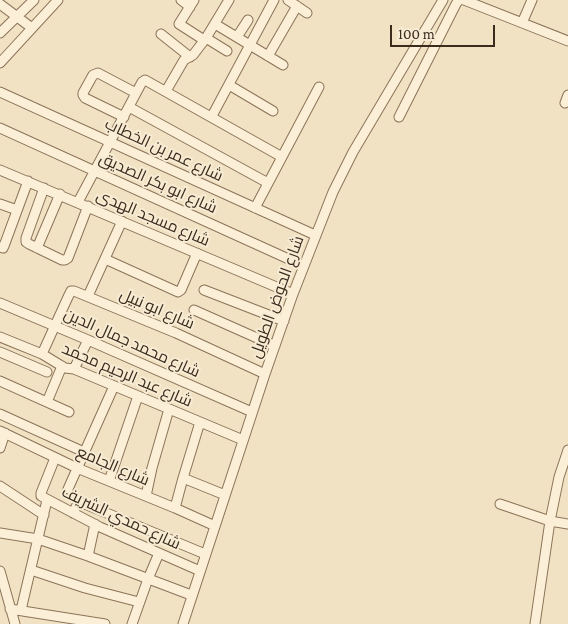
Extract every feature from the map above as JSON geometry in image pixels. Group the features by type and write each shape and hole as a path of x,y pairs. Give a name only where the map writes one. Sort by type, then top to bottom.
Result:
{"street":[{"path":"0,33 34,0"},
{"path":"0,64 58,0"},
{"path":"180,0 192,3 180,24 227,51"},
{"path":"166,91 184,60 194,55 229,0"},
{"path":"212,116 274,0"},
{"path":"288,0 307,13"},
{"name":"شارع الحوض الطويل","path":"183,624 274,346 315,235 346,165 444,0"},
{"path":"399,116 456,4 460,0"},
{"path":"464,0 481,3 522,23 568,41"},
{"path":"522,23 532,0"},
{"path":"0,4 32,28"},
{"path":"268,56 297,6"},
{"path":"237,37 248,20"},
{"path":"215,24 283,65"},
{"path":"161,34 190,57"},
{"path":"124,117 85,98 83,93 93,76 99,74 136,93"},
{"path":"78,202 142,82 147,80 282,157"},
{"path":"229,85 273,112"},
{"path":"255,208 319,87"},
{"name":"شارع عمر بن الخطاب","path":"0,92 315,235"},
{"path":"129,107 268,183"},
{"name":"شارع ابو بكر الصديق","path":"0,128 304,266"},
{"name":"شارع مسجد الهدى","path":"0,170 293,294"},
{"path":"0,247 4,247 28,181"},
{"path":"44,188 26,240 29,244 62,260 68,258 88,206"},
{"path":"37,248 60,194"},
{"path":"0,204 18,210"},
{"path":"88,296 122,221"},
{"path":"105,260 178,292 181,290 197,253"},
{"path":"204,290 284,320"},
{"name":"شارع ابو نبيل","path":"55,326 71,291 77,291 176,333 265,374"},
{"name":"شارع محمد جمال الدين","path":"0,303 252,412"},
{"path":"194,310 274,346"},
{"path":"42,354 55,326"},
{"name":"شارع عبد الرحيم محمد","path":"0,336 42,354 62,366 74,369 243,440"},
{"path":"74,369 88,340"},
{"path":"0,352 47,372"},
{"path":"46,402 62,366"},
{"path":"0,381 69,412"},
{"path":"68,489 114,386"},
{"path":"108,481 138,396"},
{"path":"146,496 169,410"},
{"path":"0,414 84,452"},
{"path":"175,508 182,478 200,422"},
{"path":"0,448 6,434 19,423"},
{"name":"شارع الجامع","path":"6,434 77,468 215,526"},
{"path":"535,624 550,521 559,477 568,450"},
{"name":"شارع حمدي الشريف","path":"55,458 40,494 41,496 95,524 200,571"},
{"path":"182,478 225,496"},
{"path":"0,486 44,515"},
{"path":"21,610 47,500"},
{"path":"73,513 79,502 205,554"},
{"path":"500,504 550,521 564,523"},
{"path":"88,556 95,524"},
{"path":"0,533 38,539 192,595"},
{"path":"132,624 159,553"},
{"path":"31,570 85,588 139,602"},
{"path":"0,571 15,624"},
{"path":"10,608 105,624"}]}
